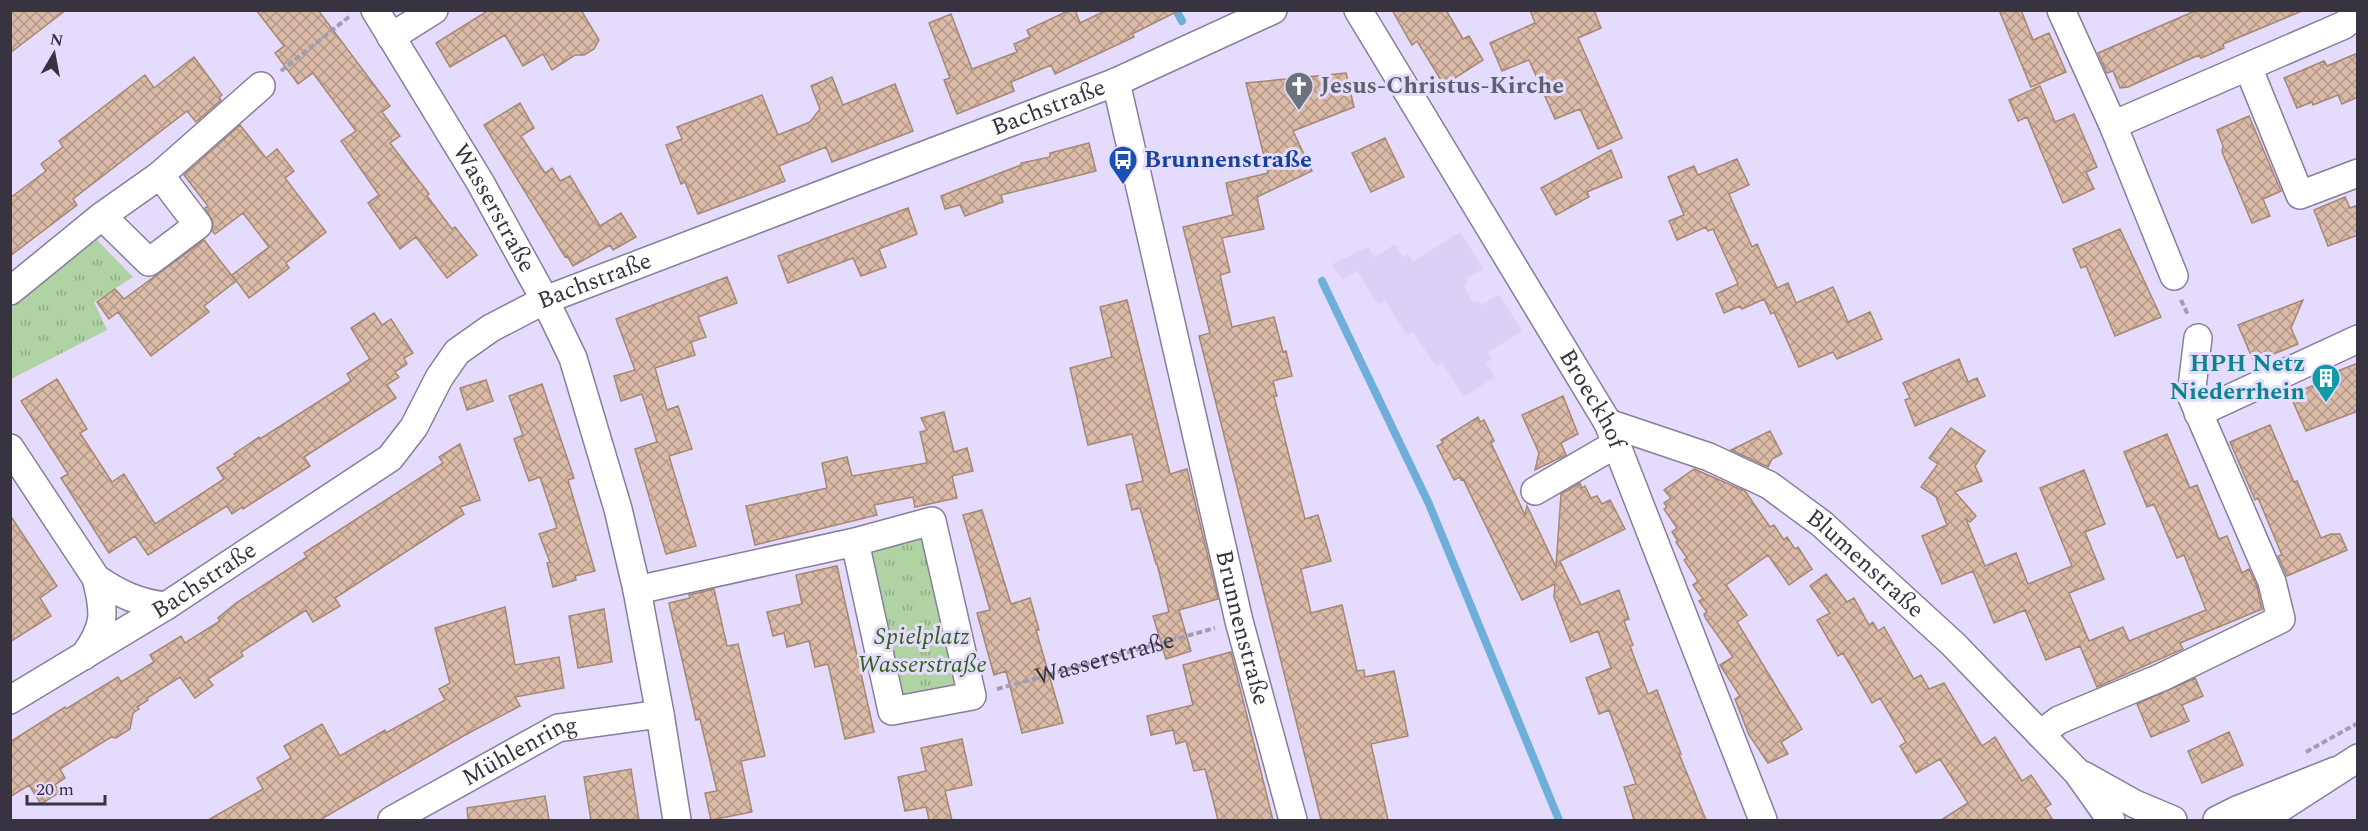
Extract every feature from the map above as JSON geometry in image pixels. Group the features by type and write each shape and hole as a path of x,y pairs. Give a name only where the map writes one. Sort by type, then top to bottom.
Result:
{"street":[{"name":"Wasserstraße","path":"375,10 480,182 545,300 573,358 618,509 660,714 677,820"},
{"path":"391,37 434,10"},
{"name":"Bachstraße","path":"10,700 166,606 390,458 414,427 440,378 457,352 491,328 545,300 1116,82 1273,10"},
{"name":"Broeckhof","path":"1358,10 1612,434 1763,820"},
{"path":"2061,10 2113,125 2174,276"},
{"path":"2113,125 2344,25 2358,14"},
{"path":"2248,67 2300,195 2358,173"},
{"name":"Brunnenstraße","path":"1116,82 1239,621 1293,820"},
{"path":"10,291 102,216 160,174 261,86"},
{"path":"102,216 149,262 198,225 160,174"},
{"path":"2040,734 2059,720 2163,677 2281,619 2272,582 2190,395 2198,338"},
{"path":"2198,413 2358,339"},
{"path":"1535,491 1612,434"},
{"name":"Blumenstraße","path":"1612,434 1709,457 1769,484 1822,524 1953,644 2077,772 2111,820"},
{"path":"10,448 96,578 102,600 103,620 98,637 83,657"},
{"path":"636,590 855,542 932,521 972,696 892,711 855,542"},
{"path":"96,578 128,598 147,604 166,606"},
{"name":"Mühlenring","path":"392,820 558,729 660,714"},
{"path":"2217,820 2346,764"},
{"path":"2262,820 2346,764"},
{"name":"Blumenstraße","path":"2077,772 2134,804 2172,820"}],"path":[{"path":"261,86 358,10"},
{"path":"2174,276 2181,302 2198,338"},
{"name":"Wasserstraße","path":"972,696 1239,621"}],"shaded area":[{"path":"1460,232 1483,268 1481,270 1486,277 1480,270 1466,279 1468,283 1464,287 1474,304 1479,301 1482,305 1496,296 1493,289 1522,331 1488,352 1492,359 1486,363 1495,377 1464,397 1442,363 1436,366 1413,332 1407,335 1385,301 1378,305 1357,271 1342,280 1332,264 1368,247 1374,257 1395,244 1403,257 1408,254 1413,262"}],"green space":[{"path":"96,239 133,277 94,302 107,330 11,379 11,308"},
{"name":"Spielplatz Wasserstraße","path":"924,535 962,688 902,701 867,550"}],"building":[{"path":"10,10 66,10 10,53"},
{"path":"256,10 318,10 390,106 382,112 400,136 390,143 429,194 427,196 452,229 455,227 477,255 447,278 416,237 400,249 368,203 379,195 341,141 356,131 313,73 298,84 275,53 284,46"},
{"path":"489,10 581,10 599,40 594,49 584,55 575,55 552,70 543,54 523,66 505,35 450,67 436,43"},
{"path":"1070,10 1075,10 1080,23 1107,10 1180,10 1132,34 1134,37 1055,74 1051,65 1011,82 1014,91 957,114 944,80 950,78 929,23 951,14 972,69 1017,52 1014,44 1030,37 1027,30"},
{"path":"1392,10 1446,10 1463,39 1469,36 1483,60 1444,85 1417,41 1412,45"},
{"path":"1530,10 1594,10 1601,28 1578,38 1622,138 1598,149 1580,109 1555,119 1529,60 1502,71 1490,43 1535,23"},
{"path":"1999,10 2021,10 2033,40 2049,33 2066,72 2031,87"},
{"path":"2197,10 2302,11 2223,44 2224,48 2213,53 2201,58 2199,55 2128,87 2120,88 2113,71 2107,73 2098,53"},
{"path":"2358,53 2358,97 2342,104 2338,95 2313,105 2312,102 2297,108 2284,78 2324,61 2327,66"},
{"path":"194,57 222,95 219,97 221,100 196,122 187,111 73,199 77,205 10,256 10,198 46,171 41,164 63,147 59,141 145,75 154,88"},
{"path":"1346,73 1354,107 1293,131 1312,171 1257,197 1264,229 1222,238 1230,272 1220,275 1232,327 1274,317 1283,352 1286,351 1292,376 1273,381 1277,396 1274,396 1305,519 1318,515 1331,561 1301,569 1311,613 1342,605 1357,671 1364,670 1365,677 1394,671 1408,736 1371,744 1388,820 1321,820 1199,336 1210,333 1183,227 1233,215 1226,183 1268,173 1246,83"},
{"path":"832,77 843,105 895,84 913,131 832,162 826,147 779,166 785,181 698,214 685,182 681,184 666,145 682,139 677,127 762,95 778,135 810,122 820,109 811,86"},
{"path":"2040,86 2055,122 2074,114 2097,167 2086,172 2094,189 2063,203 2027,117 2018,121 2009,100"},
{"path":"520,103 534,128 521,136 545,173 552,168 560,181 570,176 600,226 621,213 636,237 613,250 610,245 573,266 567,256 565,257 484,125"},
{"path":"2249,116 2281,191 2263,199 2270,216 2252,223 2222,152 2223,146 2217,130"},
{"path":"240,125 266,158 277,149 294,171 285,178 326,232 286,263 289,268 249,298 232,275 269,247 243,213 215,234 212,231 213,222 205,208 208,206 184,175"},
{"path":"1385,138 1404,177 1371,192 1352,153"},
{"path":"1089,143 1096,171 1001,195 1003,202 965,216 960,205 945,209 941,196 1021,165 1021,163 1050,157 1050,153"},
{"path":"1611,150 1622,177 1587,192 1589,197 1556,215 1541,188"},
{"path":"1737,159 1749,185 1729,194 1752,247 1757,244 1777,288 1788,283 1796,303 1833,287 1848,322 1870,312 1882,339 1837,359 1833,352 1799,367 1774,312 1771,314 1764,299 1742,309 1740,306 1724,313 1716,294 1738,284 1713,229 1708,231 1706,227 1677,240 1669,221 1684,215 1668,177 1694,166 1698,175"},
{"path":"2345,197 2350,208 2358,205 2358,235 2328,246 2314,210"},
{"path":"908,208 917,234 879,249 886,267 861,276 853,258 788,283 778,256"},
{"path":"2120,229 2161,317 2115,336 2086,266 2081,268 2073,249"},
{"path":"204,240 236,281 204,306 209,312 151,356 118,312 109,319 97,302 115,289 124,299"},
{"path":"727,277 737,303 698,317 706,337 691,342 695,355 655,368 667,410 678,406 692,449 669,456 696,546 666,554 635,449 657,442 642,394 621,401 614,376 635,370 616,319"},
{"path":"1127,300 1170,474 1187,469 1218,599 1179,610 1191,651 1166,659 1153,616 1169,612 1140,508 1132,510 1126,485 1143,481 1132,434 1088,445 1070,368 1112,357 1100,307"},
{"path":"2303,300 2291,328 2298,344 2254,362 2238,325"},
{"path":"374,313 382,325 391,319 413,353 404,358 407,364 395,372 399,377 387,385 396,398 304,457 310,466 243,509 242,507 232,514 227,506 148,555 135,536 109,553 61,478 68,474 21,401 57,379 87,429 80,433 112,482 124,474 155,524 224,479 217,468 236,456 234,454 351,381 347,374 370,359 351,328"},
{"path":"1959,359 1968,382 1977,378 1985,396 1915,426 1905,400 1910,398 1903,383"},
{"name":"HPH Netz Niederrhein","path":"2358,363 2358,411 2306,431 2290,395 2324,381 2322,377"},
{"path":"486,380 493,401 467,410 460,388"},
{"path":"542,384 574,478 568,480 595,571 575,576 576,580 553,587 547,563 550,562 539,534 557,528 540,477 529,481 514,439 523,435 509,396"},
{"path":"1563,396 1578,434 1561,443 1566,455 1535,470 1539,453 1522,415"},
{"path":"944,412 954,452 967,448 973,471 952,476 957,498 915,507 913,497 874,505 877,515 755,545 746,506 827,488 822,463 847,457 852,476 927,463 920,432 927,430 921,418"},
{"path":"1478,417 1480,422 1484,420 1494,441 1491,443 1525,515 1527,506 1556,567 1561,494 1580,483 1582,488 1585,486 1591,498 1597,496 1602,504 1610,500 1625,529 1560,561 1581,605 1619,590 1629,619 1624,621 1633,645 1630,646 1648,694 1657,690 1681,754 1679,754 1706,820 1634,820 1624,787 1636,784 1609,710 1599,714 1586,678 1611,668 1598,631 1571,642 1554,597 1555,584 1522,600 1463,479 1461,480 1460,477 1454,480 1437,446 1443,443 1441,440"},
{"path":"2270,425 2321,538 2331,534 2340,534 2347,550 2287,576 2278,556 2282,555 2258,498 2255,500 2230,442"},
{"path":"1951,428 1985,451 1975,466 1982,481 1955,492 1976,516 1970,522 1966,519 1985,566 2016,553 2028,584 2072,566 2040,488 2084,470 2105,524 2085,532 2104,579 2069,593 2089,641 2123,627 2129,641 2206,610 2184,555 2177,558 2154,504 2147,507 2124,452 2167,434 2190,488 2197,485 2219,539 2227,536 2242,573 2249,569 2257,587 2262,609 2180,643 2183,649 2097,687 2080,646 2046,660 2025,610 1994,623 1973,571 1942,584 1922,536 1947,525 1936,497 1921,487 1938,464 1929,458"},
{"path":"1770,431 1782,454 1772,459 1768,467 1731,450"},
{"path":"460,444 480,500 460,507 464,514 335,598 340,606 313,622 306,610 241,652 243,656 208,679 213,685 195,698 180,677 147,698 148,700 137,707 139,709 133,713 130,729 116,738 111,737 60,769 65,778 55,785 60,792 41,804 29,785 10,797 10,742 118,677 121,682 154,662 150,655 181,636 185,643 220,621 218,618 236,603 307,557 304,553 443,463 439,457"},
{"path":"1694,469 1745,491 1770,527 1774,525 1784,540 1787,537 1795,549 1798,547 1812,569 1789,585 1768,555 1726,585 1747,615 1737,622 1802,729 1781,742 1788,754 1768,763 1749,735 1735,699 1740,696 1720,665 1733,657 1706,619 1704,614 1707,612 1699,601 1703,599 1693,585 1698,581 1684,560 1687,558 1672,532 1677,528 1664,509 1667,507 1664,503 1671,498 1664,490"},
{"path":"982,510 1011,604 1030,598 1039,630 1036,630 1063,723 1022,733 1006,671 994,675 977,613 990,610 963,515"},
{"path":"10,515 57,586 40,598 51,616 10,642"},
{"path":"837,566 874,732 845,739 828,664 815,667 809,641 787,647 784,633 773,636 767,612 802,604 796,575"},
{"path":"1826,574 1847,602 1854,598 1869,625 1873,622 1878,631 1884,627 1914,679 1921,675 1929,689 1944,683 1982,746 1995,737 2022,781 2031,775 2051,804 2045,808 2053,820 1941,820 1968,803 1940,759 1916,773 1900,746 1906,742 1880,698 1872,703 1843,653 1838,656 1817,620 1830,613 1810,586"},
{"path":"714,589 727,646 738,644 765,756 741,761 752,812 711,820 705,793 717,791 700,719 696,720 669,603"},
{"path":"505,607 515,665 559,657 564,688 515,697 520,706 465,735 320,820 208,820 263,789 257,778 291,758 284,746 322,724 340,756 445,700 439,689 450,683 435,628"},
{"path":"604,609 612,662 578,668 569,616"},
{"path":"1231,652 1273,820 1218,820 1205,769 1194,771 1186,741 1176,744 1173,730 1151,735 1147,716 1193,705 1183,665"},
{"path":"2195,678 2203,696 2182,705 2189,721 2151,737 2137,704"},
{"path":"2229,732 2243,765 2202,783 2188,751"},
{"path":"962,739 972,785 945,791 952,820 929,820 926,807 905,811 898,777 926,771 921,748"},
{"path":"631,769 639,820 591,820 584,777"},
{"path":"545,796 549,820 468,820 467,808"}],"waterway":[{"path":"1176,10 1182,21"},
{"path":"1322,281 1429,504 1559,820"}],"place":[{"name":"Jesus-Christus-Kirche","path":"1299,112"},
{"name":"Brunnenstraße","path":"1123,186"},
{"name":"HPH Netz Niederrhein","path":"2326,404"}]}
